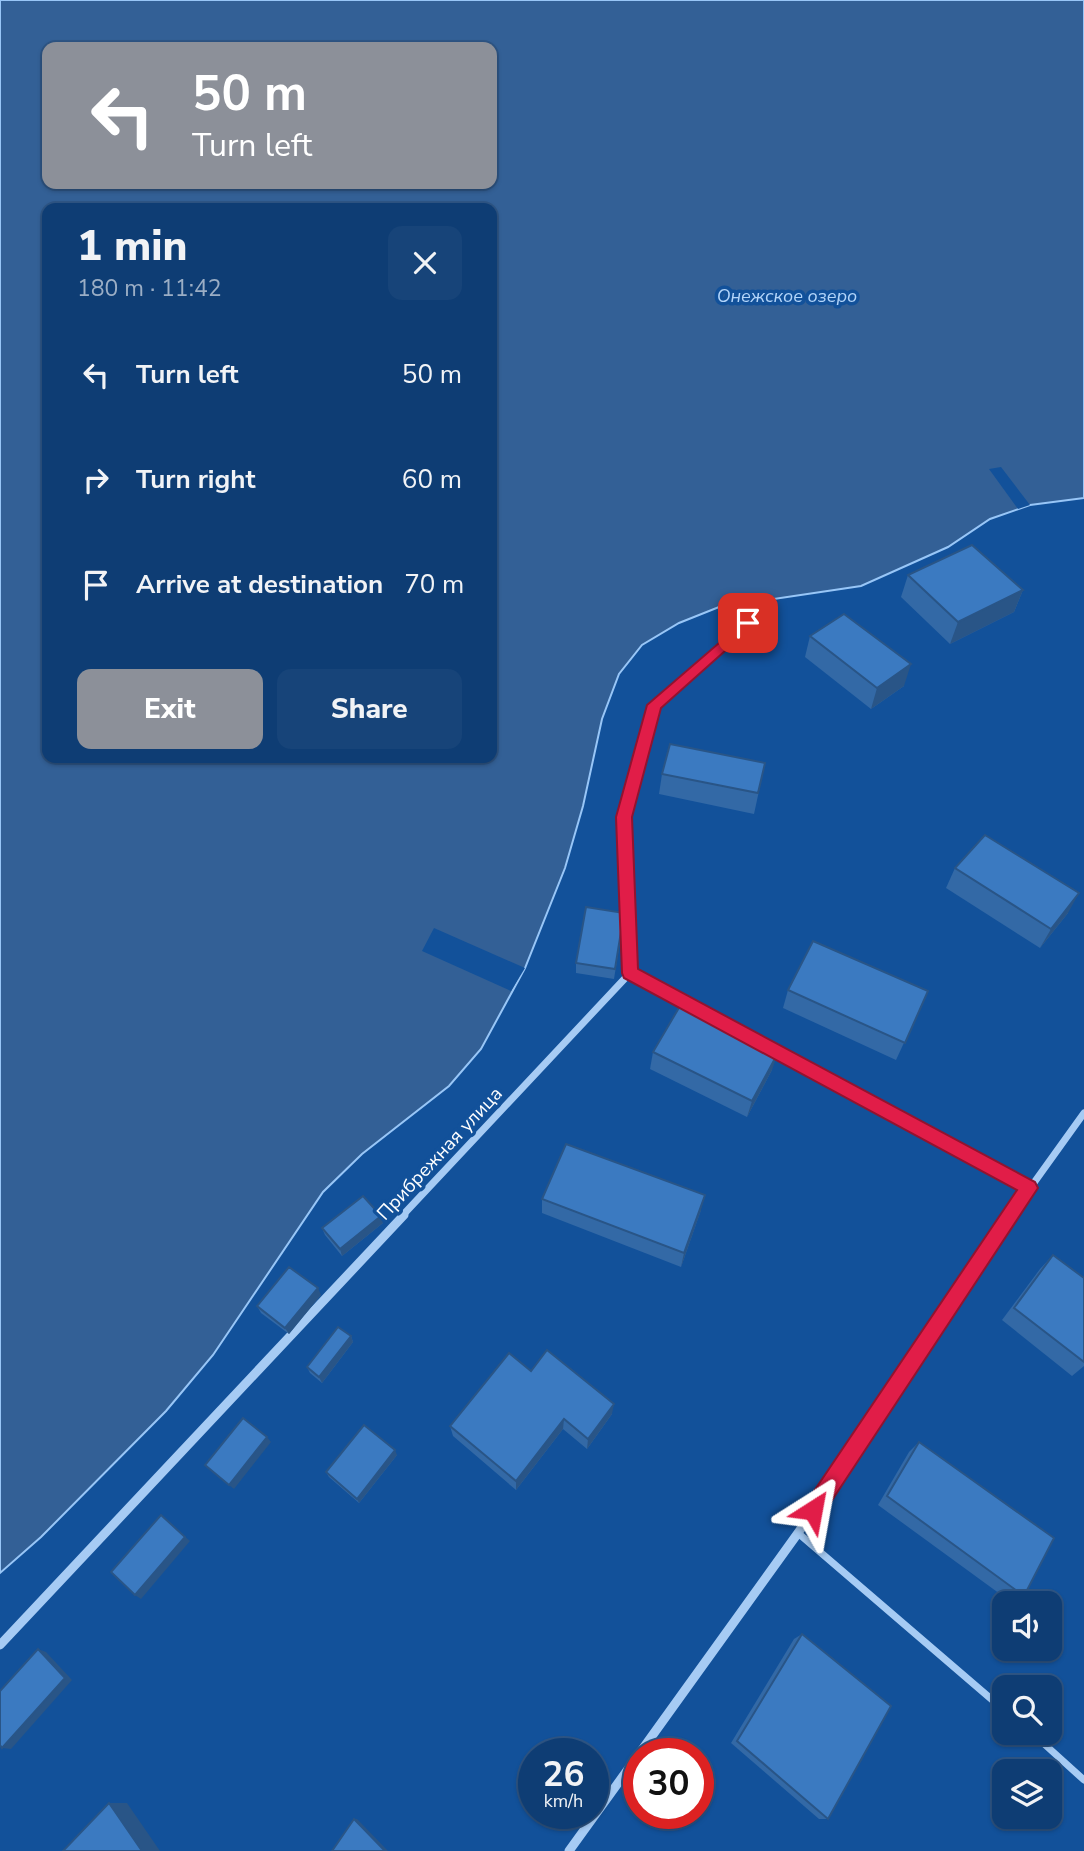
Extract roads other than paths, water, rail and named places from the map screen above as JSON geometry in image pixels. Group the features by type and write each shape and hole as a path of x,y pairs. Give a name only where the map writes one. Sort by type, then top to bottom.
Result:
{"street":[{"path":"630,973 624,817 654,705 748,623"},
{"name":"Прибрежная улица","path":"0,1645 630,973"},
{"path":"651,1738 798,1533 1029,1188 1084,1113"},
{"path":"569,1851 623,1776"}],"lane":[{"path":"630,973 1029,1188"},
{"path":"798,1533 992,1700"},
{"path":"1045,1745 1084,1780"}],"water":[{"name":"Онежское озеро","path":"0,0 1084,0 1084,498 1030,505 990,519 948,547 861,586 719,607 679,623 642,645 619,674 602,719 583,806 565,868 525,968 481,1049 449,1086 362,1154 323,1192 213,1355 166,1411 41,1537 0,1573"}]}
